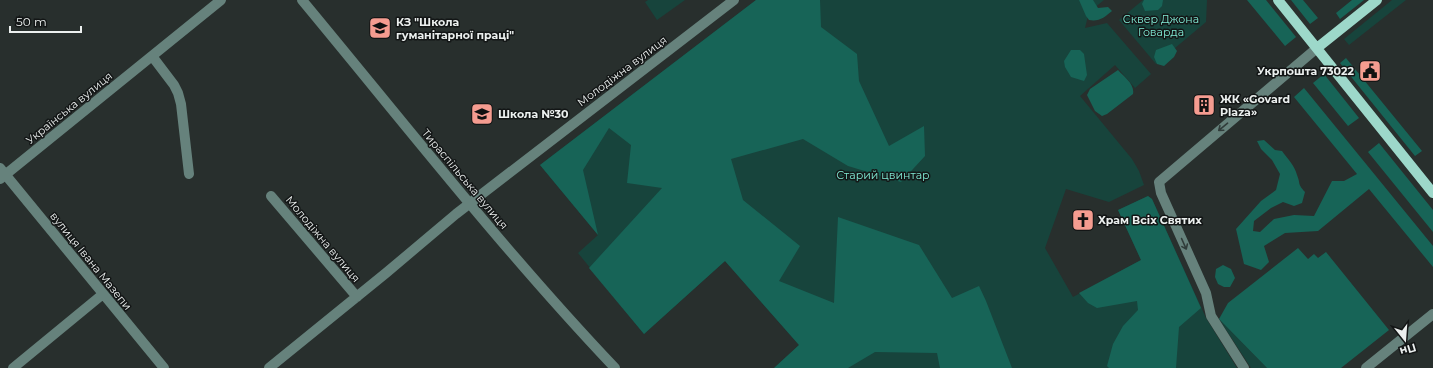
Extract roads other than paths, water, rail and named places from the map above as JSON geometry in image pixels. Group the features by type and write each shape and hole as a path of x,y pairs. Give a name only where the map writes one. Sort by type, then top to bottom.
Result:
{"main road":[{"path":"1278,0 1433,193"},
{"path":"1317,48 1377,0"}],"street":[{"name":"Українська вулиця","path":"2,174 221,0"},
{"name":"Тираспільська вулиця","path":"302,0 469,204 615,368"},
{"name":"Молодіжна вулиця","path":"268,368 357,297 456,214 734,0"},
{"path":"1244,368 1210,316 1206,293 1161,193 1159,182 1317,48"},
{"path":"152,56 174,85 178,93 181,104 189,174"},
{"name":"вулиця Івана Мазепи","path":"2,174 164,368"},
{"name":"Молодіжна вулиця","path":"271,196 357,297"},
{"path":"13,368 103,294"},
{"path":"1366,368 1433,314"}],"place":[{"name":"КЗ \"Школа гуманітарної праці\"","path":"380,28"},
{"name":"Укрпошта 73022","path":"1370,71"},
{"name":"ЖК «Govard Plaza»","path":"1204,105"},
{"name":"Школа №30","path":"482,114"},
{"name":"Храм Всіх Святих","path":"1083,220"}],"park label":[{"name":"Сквер Джона Говарда","path":"1161,25"},
{"name":"Старий цвинтар","path":"883,175"}]}
